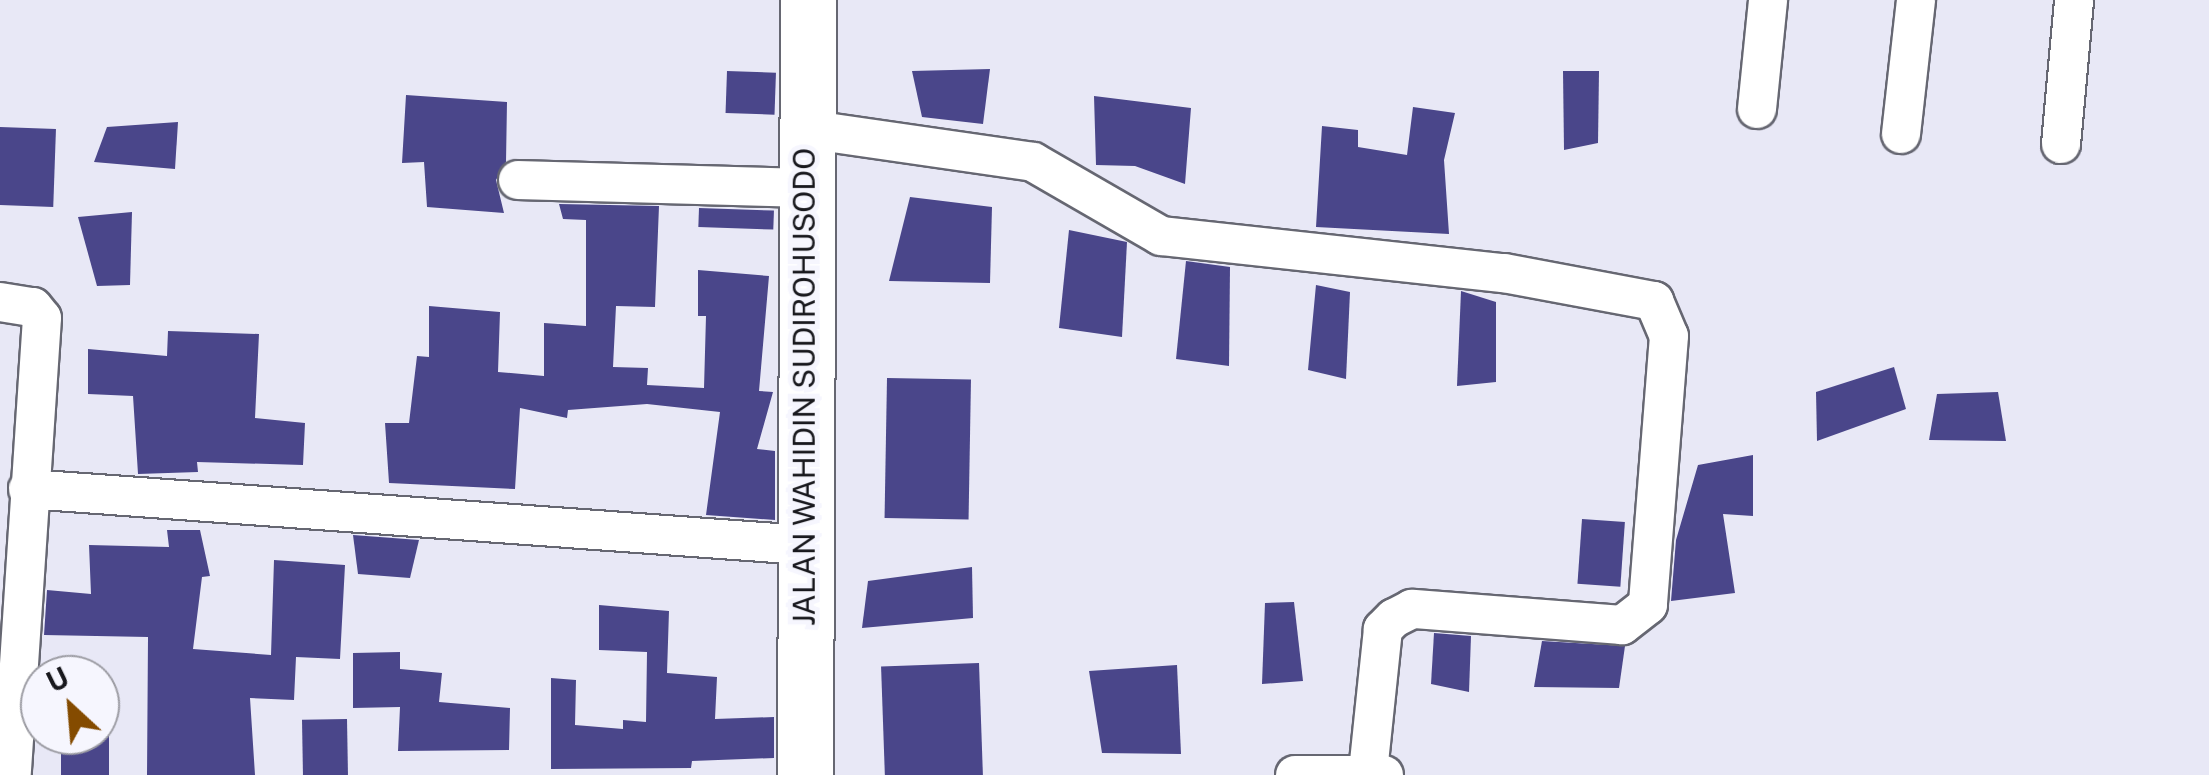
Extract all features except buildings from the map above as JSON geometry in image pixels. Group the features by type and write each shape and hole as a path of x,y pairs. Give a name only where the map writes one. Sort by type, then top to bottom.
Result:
{"highway":[{"name":"JALAN WAHIDIN SUDIROHUSODO","path":"805,774 804,129 808,0"}],"street":[{"path":"1757,110 1768,0"},
{"path":"1901,134 1916,0"},
{"path":"2060,144 2074,0"},
{"path":"804,129 1026,160 1090,189 1161,236 1504,274 1654,300 1669,336 1648,605 1622,625 1412,609 1383,629 1376,773 1296,775"},
{"path":"518,180 804,188"},
{"path":"0,302 33,307 42,318 12,775"},
{"path":"28,489 804,545"},
{"path":"778,775 805,774"}]}
